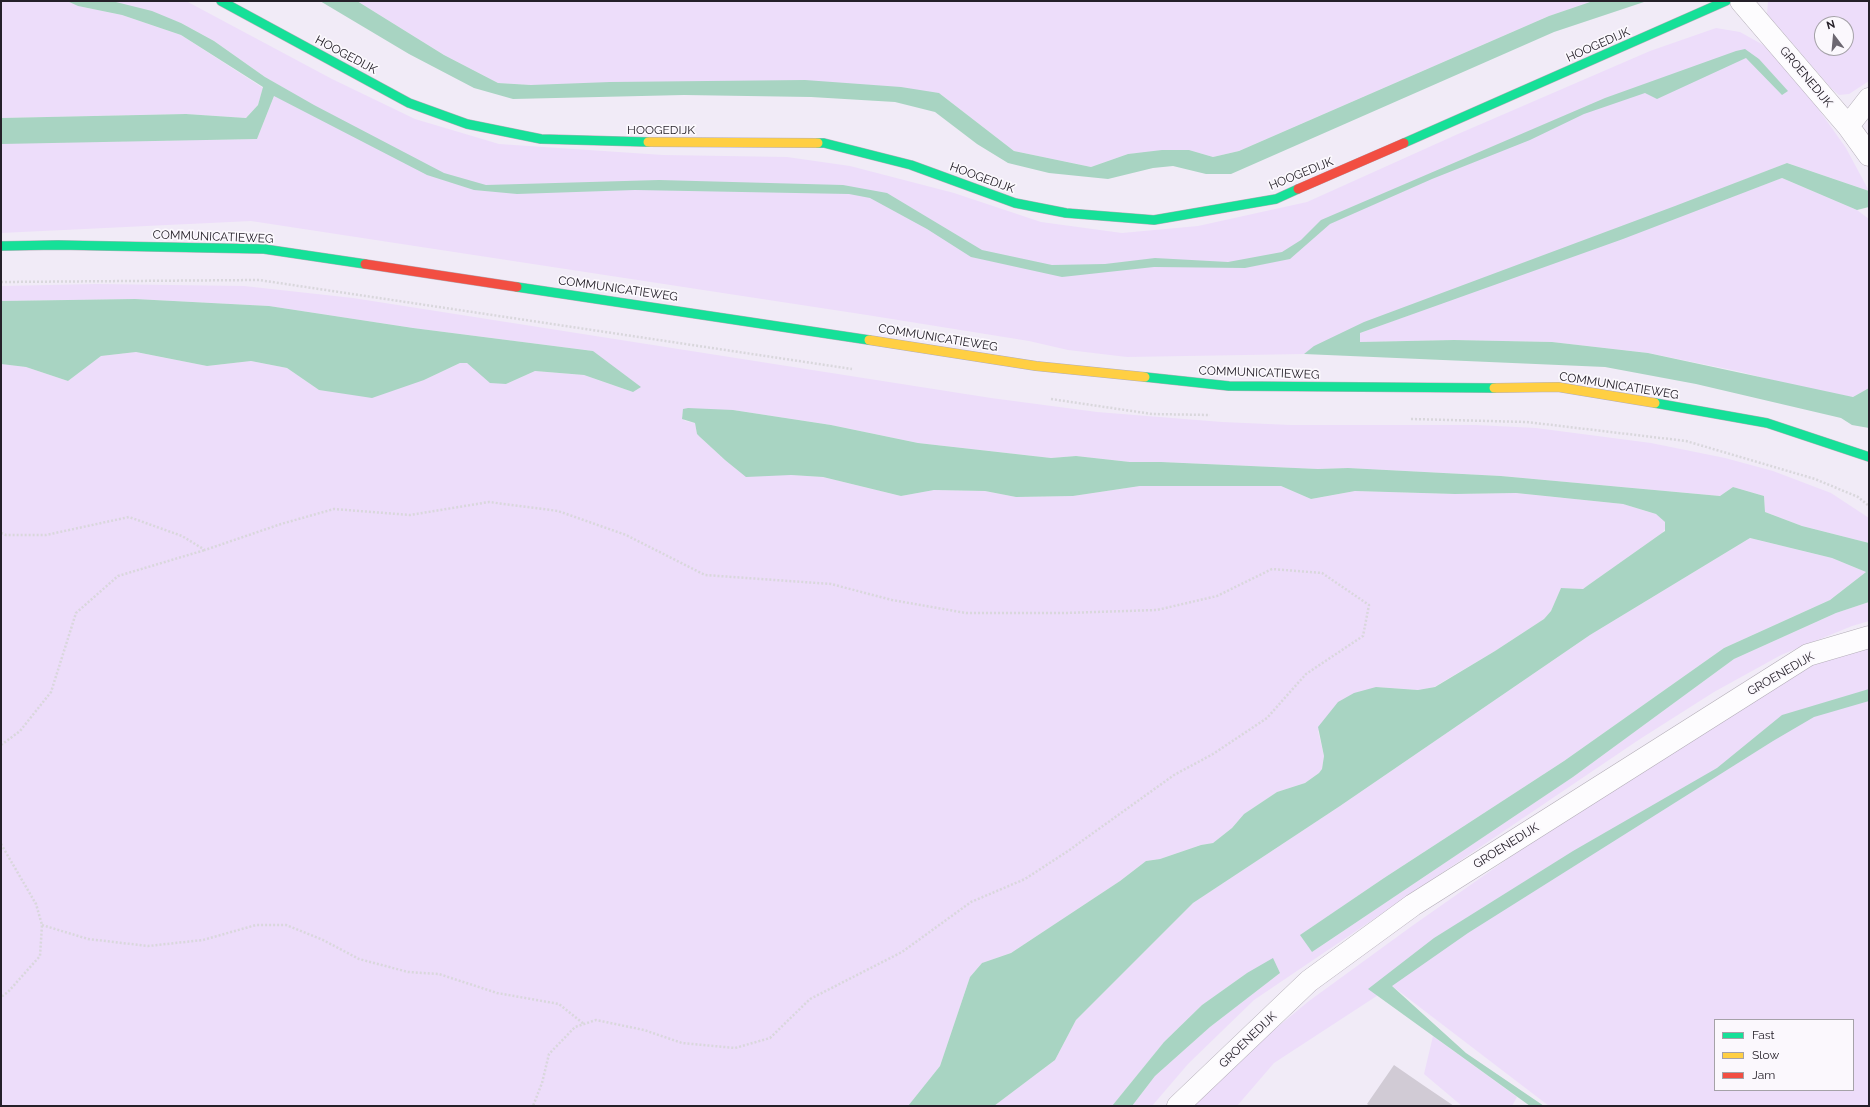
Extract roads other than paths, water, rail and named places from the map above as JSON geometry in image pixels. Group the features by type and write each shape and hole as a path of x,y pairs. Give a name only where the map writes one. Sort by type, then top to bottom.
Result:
{"street":[{"name":"HOOGEDIJK","path":"221,1 409,102 466,124 541,139 615,142 824,143 911,165 1015,203 1066,213 1154,220 1276,199 1726,1"},
{"name":"GROENEDIJK","path":"1741,1 1848,126 1869,155"},
{"path":"1848,126 1869,100"},
{"name":"COMMUNICATIEWEG","path":"1,246 58,245 264,249 675,310 1036,366 1230,386 1457,389 1558,388 1628,398 1767,423 1869,457"},
{"name":"GROENEDIJK","path":"1178,1106 1309,982 1413,905 1808,656 1869,637"}]}
